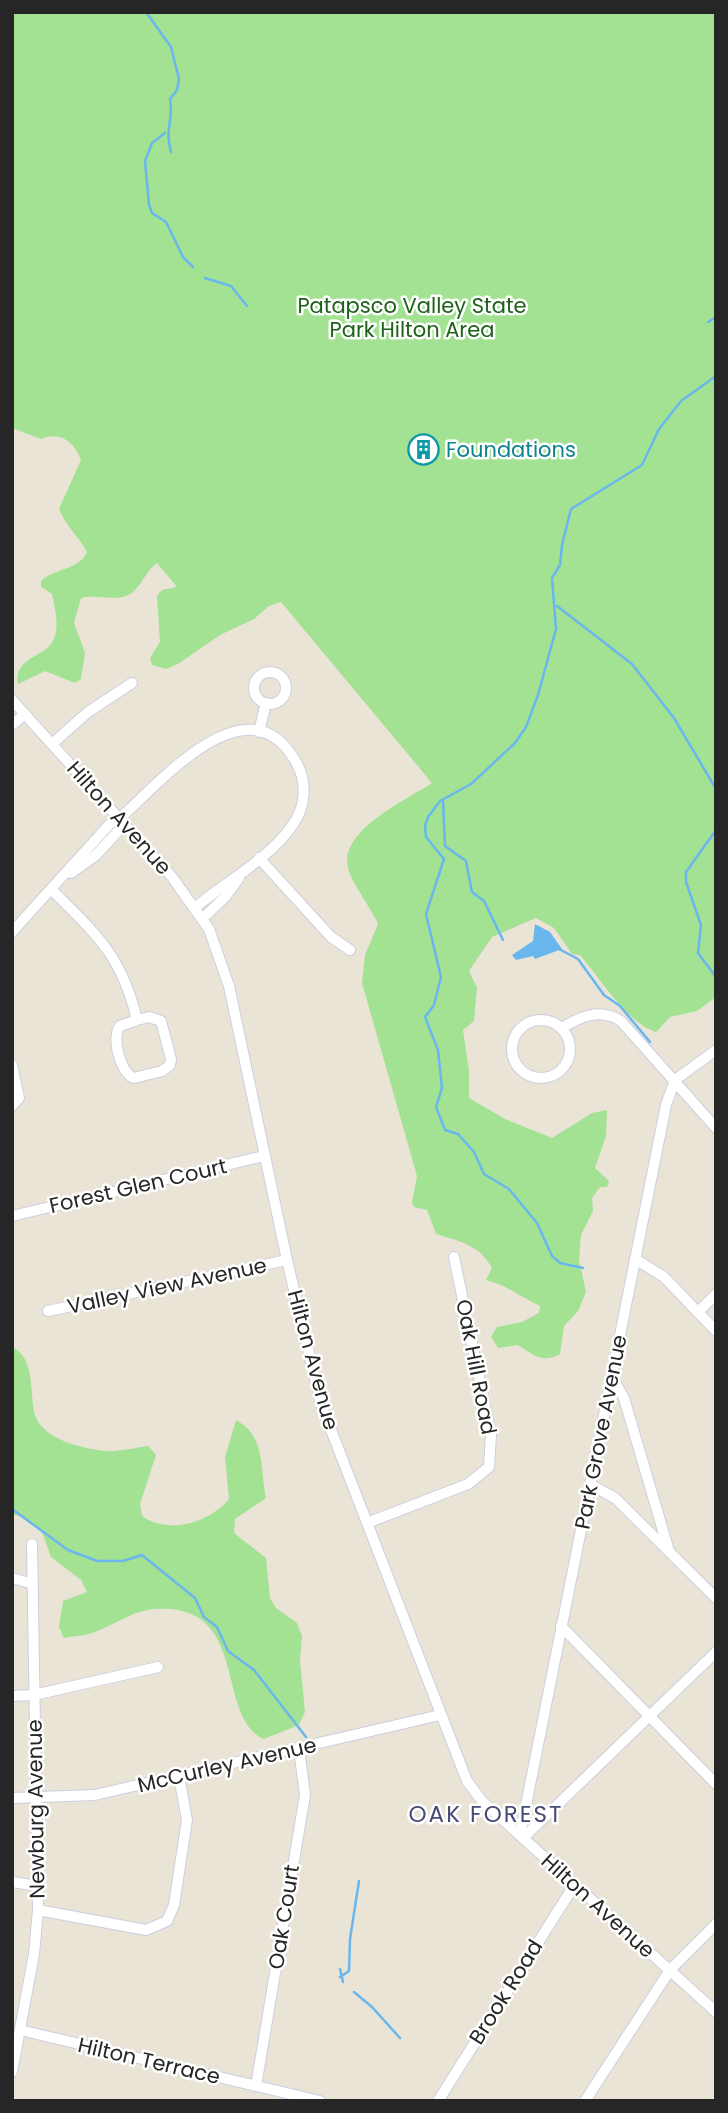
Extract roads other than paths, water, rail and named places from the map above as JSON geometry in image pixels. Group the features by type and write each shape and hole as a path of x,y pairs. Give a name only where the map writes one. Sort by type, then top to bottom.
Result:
{"street":[{"path":"52,744 88,712 132,683"},
{"name":"Hilton Avenue","path":"12,700 120,820 203,918 229,986 264,1156 321,1404 440,1715 473,1791 716,2012"},
{"path":"259,732 266,703"},
{"path":"12,725 25,713"},
{"path":"12,932 62,880 95,856 120,820 211,740 230,732 259,732 279,742 290,753 301,773 304,788 300,810 293,824 241,875 196,907"},
{"path":"259,858 331,937 350,950"},
{"path":"203,918 225,897 241,875"},
{"path":"52,890 115,958 130,987 137,1020"},
{"path":"562,1028 594,1014 616,1018 716,1128"},
{"path":"149,1017 161,1021 171,1059 170,1065 162,1071 134,1078 123,1068 116,1034 120,1026 137,1020 149,1017"},
{"path":"540,1020 550,1021 562,1028 568,1037 570,1051 562,1069 545,1077 522,1070 513,1054 514,1039 519,1031 540,1020"},
{"path":"675,1080 716,1050"},
{"path":"12,1065 19,1098 12,1106"},
{"name":"Park Grove Avenue","path":"521,1837 635,1259 675,1080"},
{"name":"Forest Glen Court","path":"12,1216 264,1156"},
{"name":"Oak Hill Road","path":"367,1523 468,1484 489,1467 491,1435 454,1258"},
{"path":"635,1259 664,1277 716,1331"},
{"name":"Valley View Avenue","path":"48,1311 287,1260"},
{"path":"698,1312 716,1294"},
{"path":"612,1377 624,1398 669,1551"},
{"path":"591,1485 615,1498 716,1598"},
{"name":"Newburg Avenue","path":"12,2073 34,1954 38,1910 32,1544"},
{"path":"12,1578 33,1584"},
{"path":"561,1626 716,1784"},
{"path":"521,1837 716,1652"},
{"path":"12,1696 34,1695 159,1667"},
{"name":"McCurley Avenue","path":"12,1798 81,1797 440,1715"},
{"name":"Oak Court","path":"256,2086 304,1795 299,1749"},
{"path":"38,1910 146,1930 167,1921 174,1905 187,1820 180,1776"},
{"path":"12,1882 38,1886"},
{"name":"Brook Road","path":"438,2101 575,1884"},
{"path":"585,2101 670,1970 716,1924"},
{"name":"Hilton Terrace","path":"20,2030 320,2101"}],"water":[{"path":"535,924 550,932 562,949 535,959 533,956 516,960 512,955 533,941"}],"waterway":[{"path":"146,12 171,47 179,79 177,90 170,99 168,136 171,152"},
{"path":"165,133 152,143 145,161 149,205 152,213 166,222 183,257 193,267"},
{"path":"205,278 231,286 247,306"},
{"path":"708,322 716,317"},
{"path":"583,1268 560,1263 552,1256 537,1223 509,1189 484,1174 474,1152 458,1134 445,1130 436,1107 442,1088 438,1050 425,1017 434,1005 441,977 426,914 444,859 426,837 425,826 440,801 471,784 515,743 526,727 538,695 556,629 552,578 560,565 571,509 642,465 659,429 681,401 716,376"},
{"path":"557,606 632,664 674,718 716,789"},
{"path":"443,801 445,846 466,861 472,892 484,901 503,940"},
{"path":"716,830 686,872 686,882 701,925 698,953 716,977"},
{"path":"559,949 578,959 604,995 620,1006 650,1042"},
{"path":"12,1509 68,1550 97,1561 123,1561 142,1555 195,1598 204,1617 217,1627 228,1651 254,1670 306,1737"},
{"path":"340,1977 349,1971 350,1939 359,1881"},
{"path":"340,1969 343,1982"},
{"path":"354,1992 372,2007 400,2038"}],"place":[{"name":"Foundations","path":"423,450"}],"district":[{"name":"OAK FOREST","path":"486,1814"}],"park label":[{"name":"Patapsco Valley State Park Hilton Area","path":"412,318"}]}
